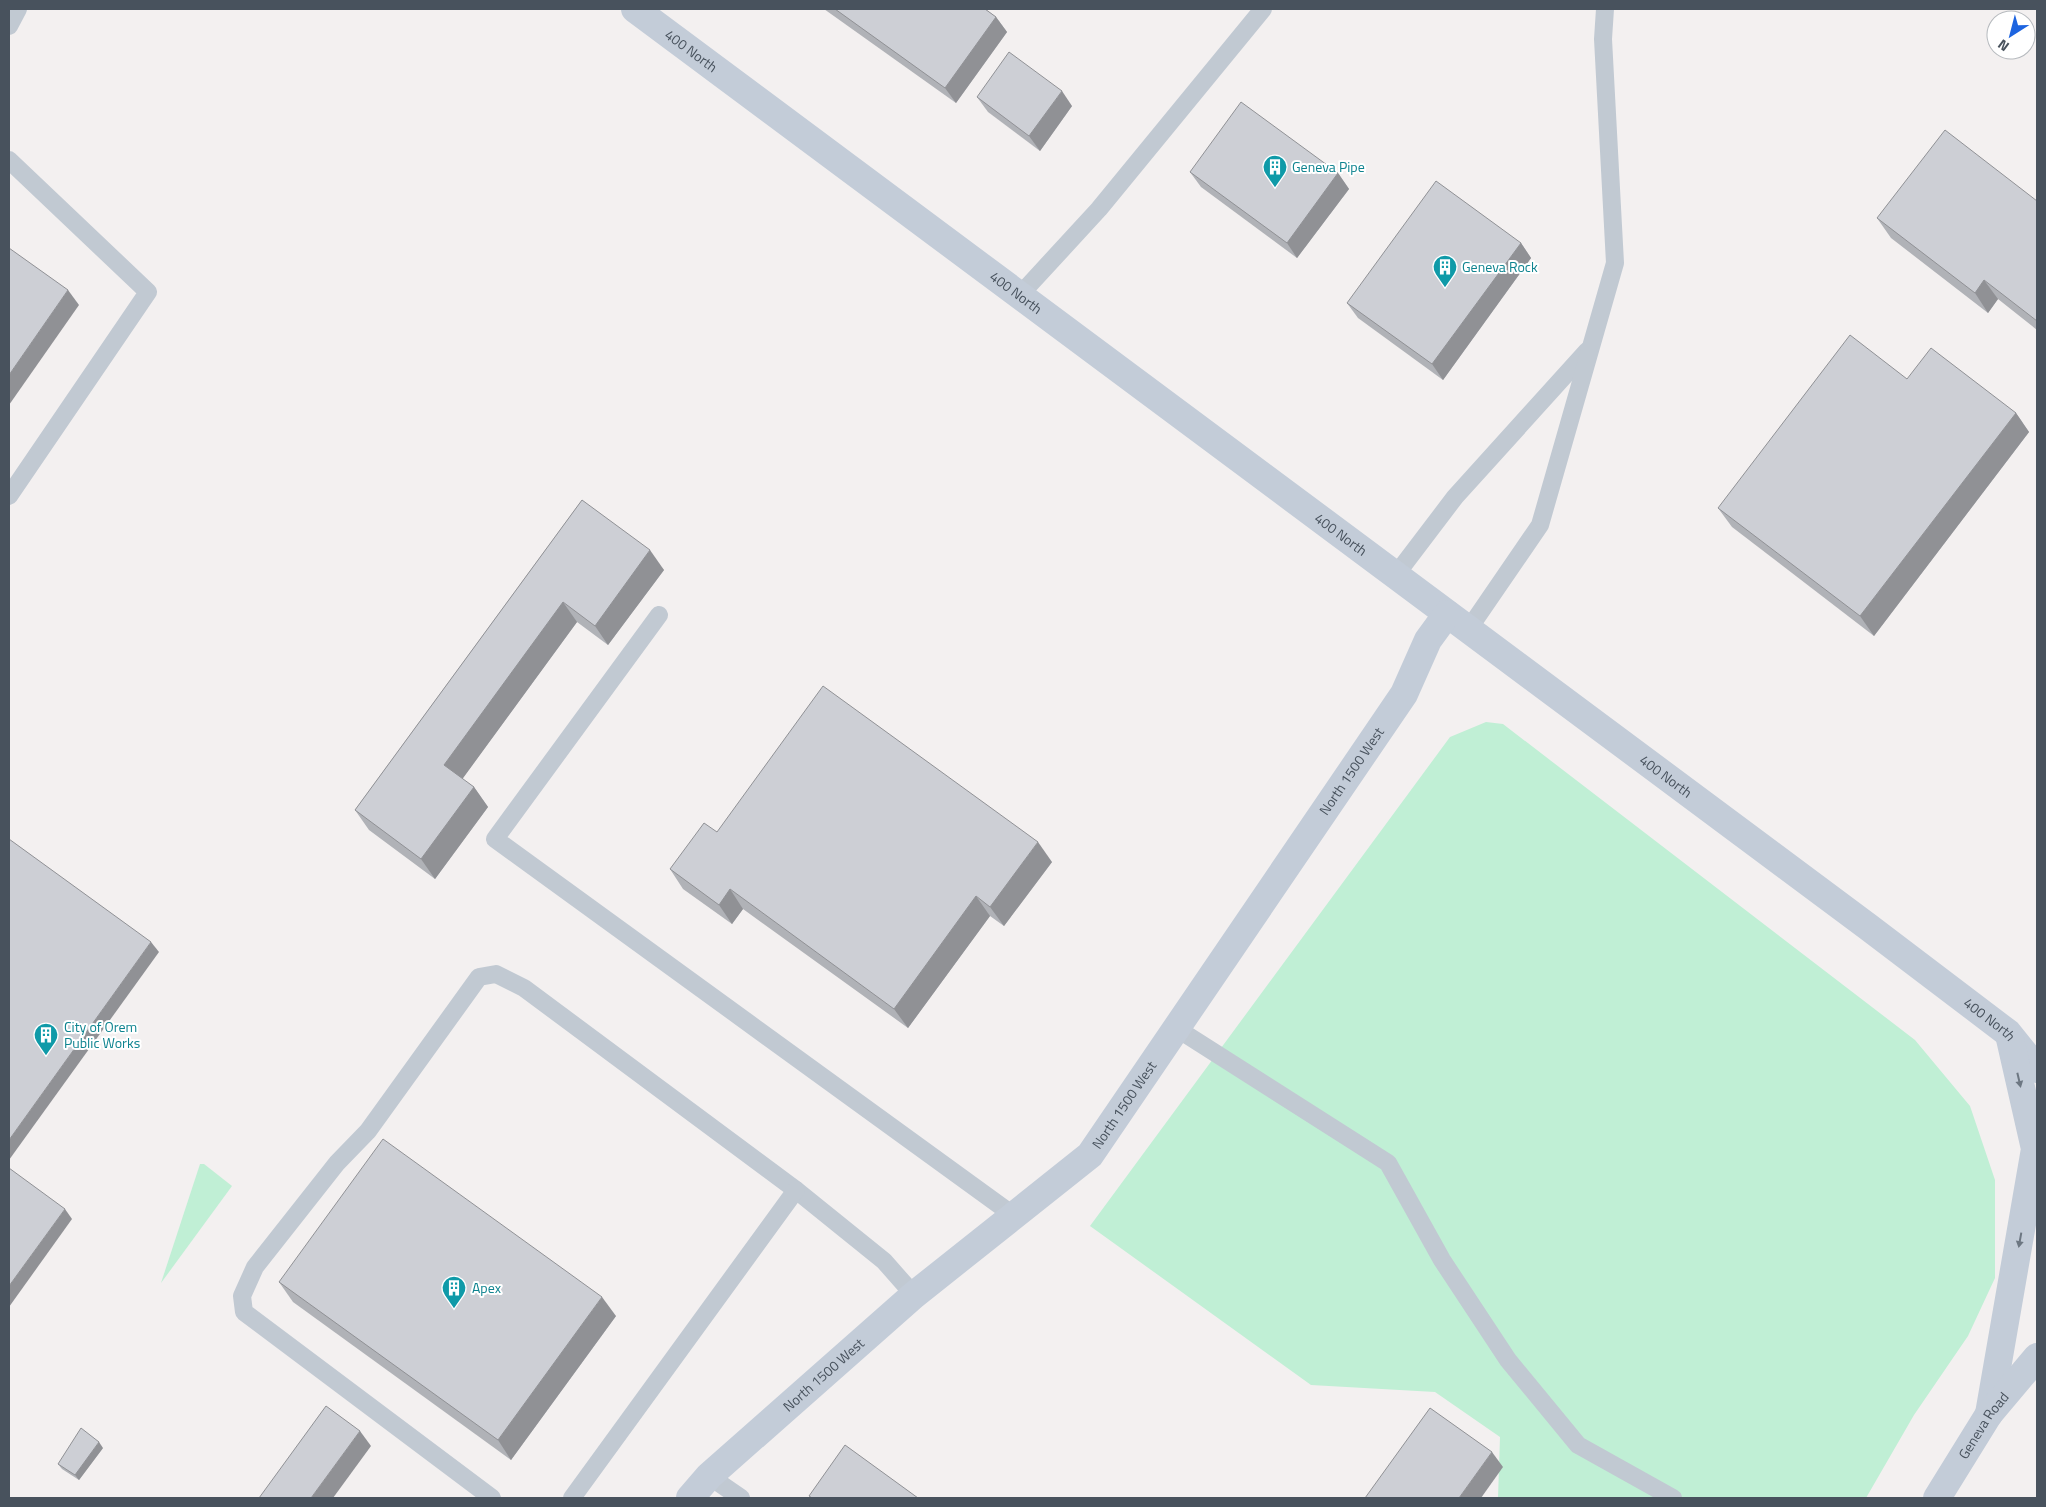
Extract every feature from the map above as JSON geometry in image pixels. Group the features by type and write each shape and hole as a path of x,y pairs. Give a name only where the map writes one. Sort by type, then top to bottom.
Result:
{"main road":[{"name":"400 North","path":"635,9 2008,1033 2037,1069"},
{"name":"North 1500 West","path":"690,1498 709,1476 914,1295 1090,1155 1404,694 1428,640 1447,614"},
{"path":"2008,1033 2037,1051"},
{"path":"1989,1414 2035,1149 2008,1033"},
{"name":"Geneva Road","path":"1937,1498 1989,1414 2037,1358"}],"lane":[{"path":"9,26 18,9"},
{"path":"1019,296 1099,209 1263,9"},
{"path":"1468,630 1540,525 1615,264 1603,39 1605,9"},
{"path":"9,160 148,292 9,496"},
{"path":"1395,576 1455,497 1591,347"},
{"path":"659,615 495,839 1013,1215"},
{"path":"492,1498 244,1312 242,1296 255,1267 337,1163 368,1131 478,977 496,974 524,988 796,1190 884,1260 914,1295"},
{"path":"1176,1028 1388,1163 1442,1260 1508,1360 1578,1445 1673,1498"},
{"path":"572,1498 796,1190"},
{"path":"709,1476 740,1498"}],"green space":[{"path":"1486,722 1503,724 1915,1040 1970,1106 1995,1180 1995,1278 1968,1336 1914,1415 1866,1498 1498,1498 1500,1437 1435,1392 1311,1385 1090,1226 1450,737"},
{"path":"200,1164 204,1164 232,1186 161,1283"}],"building":[{"path":"835,9 985,9 996,17 945,88"},
{"path":"1009,52 1062,91 1029,136 977,97"},
{"name":"Geneva Pipe","path":"1241,102 1338,173 1287,243 1190,172"},
{"path":"1945,130 2037,201 2037,321 1984,280 1975,293 1877,218"},
{"name":"Geneva Rock","path":"1436,181 1521,243 1432,364 1347,303"},
{"path":"9,248 68,290 9,375"},
{"path":"1850,335 1907,379 1931,348 2016,413 1860,616 1718,508"},
{"path":"582,500 650,550 595,626 563,602 444,765 474,787 421,859 355,810"},
{"path":"823,686 1038,842 990,907 976,896 894,1009 730,889 719,905 670,869 704,823 717,832"},
{"name":"City of Orem Public Works","path":"9,839 151,942 9,1140"},
{"name":"Apex","path":"383,1139 602,1297 498,1440 279,1282"},
{"path":"9,1168 65,1209 9,1286"},
{"path":"326,1406 360,1431 311,1498 259,1498"},
{"path":"1430,1408 1492,1452 1459,1498 1365,1498"},
{"path":"81,1428 99,1442 75,1475 58,1464"},
{"path":"845,1445 918,1498 812,1498 809,1496"}],"place":[{"name":"Geneva Pipe","path":"1275,188"},
{"name":"Geneva Rock","path":"1445,288"},
{"name":"City of Orem Public Works","path":"46,1056"},
{"name":"Apex","path":"454,1309"}]}
